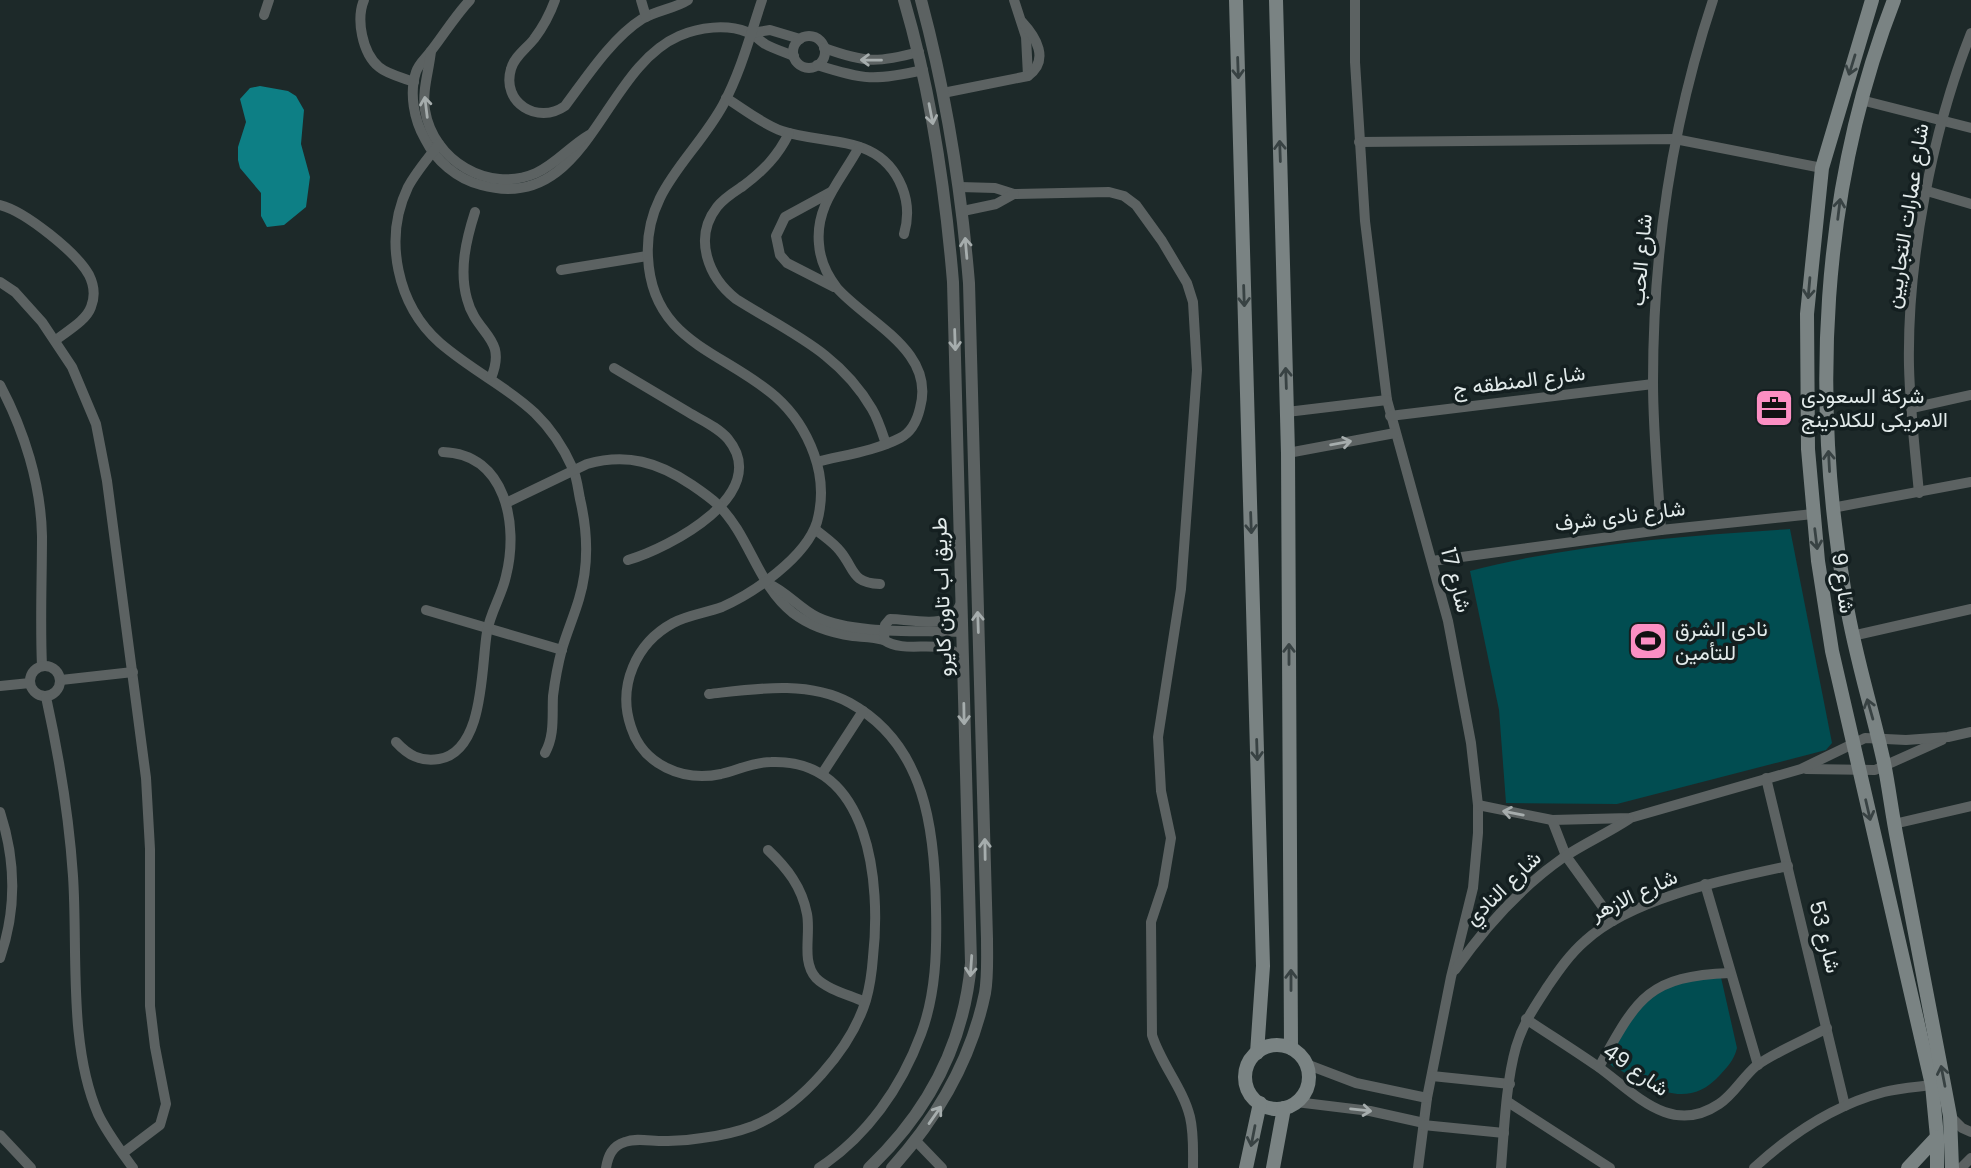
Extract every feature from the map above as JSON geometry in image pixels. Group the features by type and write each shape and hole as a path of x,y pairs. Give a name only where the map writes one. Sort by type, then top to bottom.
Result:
{"main road":[{"path":"1236,0 1263,966 1257,1053"},
{"path":"1276,0 1288,453 1291,1048"},
{"name":"شارع 9","path":"1872,0 1822,168 1807,314 1808,449 1813,514 1832,651 1932,1085 1937,1168"},
{"name":"شارع 9","path":"1894,0 1861,100 1840,195 1830,290 1827,410 1832,508 1852,636 1884,765 1950,1116 1952,1168"},
{"path":"1832,651 1844,659 1856,656"},
{"path":"1273,1168 1290,1105 1308,1085 1306,1064 1300,1055 1291,1048 1273,1045 1257,1053 1249,1063 1246,1076 1251,1094 1259,1103 1271,1108 1290,1105"},
{"path":"1246,1168 1259,1103"},
{"path":"1908,1168 1937,1137"}],"street":[{"path":"264,15 269,0"},
{"path":"365,0 360,22 371,57 381,69 414,82"},
{"path":"470,0 451,21 417,70 414,82 417,119 444,165 466,180 491,188 526,188 558,172 572,160 647,58 680,36 720,28 751,33 770,30 800,39"},
{"path":"555,0 543,25 516,58 509,77 510,87 520,105 537,114 548,114 565,106 615,43 634,24 688,0"},
{"path":"641,0 646,17"},
{"path":"606,1168 612,1150 629,1140 669,1141 727,1134 755,1125 784,1108 810,1086 832,1061 851,1033 865,1002 875,942 875,902 863,829 853,808 839,790 822,774 801,766 771,762 713,776 682,774 665,768 650,758 639,744 631,728 626,697 633,666 648,643 669,625 724,606 765,582 792,558 815,529 821,503 817,462 805,433 788,408 772,394 689,340 675,326 656,293 650,275 649,234 660,195 681,162 712,124 726,98 744,60 762,0"},
{"name":"طريق اب تاون كايرو","path":"875,1166 914,1119 938,1082 954,1043 969,988 972,933 960,605 953,282 944,188 923,70 904,0"},
{"name":"طريق اب تاون كايرو","path":"892,1168 916,1141 944,1102 966,1058 985,992 987,939 970,309 960,187 943,93 921,0"},
{"path":"824,48 869,61 919,52 929,65 936,86 943,93 1028,76 1040,57 1039,45 1023,22 1014,0"},
{"name":"شارع 17","path":"1355,0 1355,62 1365,221 1387,400 1432,561 1461,682 1478,805 1473,888 1451,977 1427,1098 1418,1168"},
{"name":"شارع الحب","path":"1661,530 1653,384 1657,281 1675,139 1713,0"},
{"path":"751,33 765,44 794,56 802,66 810,68 824,58 824,48 821,41 807,36 795,45 794,56"},
{"name":"شارع عمارات التجاريين","path":"1919,494 1909,368 1911,304 1917,246 1942,121 1968,51 1971,33"},
{"path":"431,51 424,96 436,148"},
{"path":"817,65 869,79 923,70"},
{"path":"726,98 772,127 859,147 886,161 899,180 907,204 904,234"},
{"path":"1861,100 1971,128"},
{"path":"789,133 783,146 765,169 728,197 712,214 705,239 709,267 724,290 811,343 846,373 874,412 886,444"},
{"path":"1359,142 1675,139 1822,168"},
{"path":"838,289 825,268 818,243 821,217 831,192 859,147"},
{"path":"436,148 408,188 398,218 396,250 402,284 417,316 427,330 453,353 540,416 573,470 585,519 587,558 580,597 562,650 554,693 552,734 545,753"},
{"path":"960,187 995,187 1014,194 1109,192 1124,196 1136,205 1162,241 1187,283 1193,302 1197,370 1181,589 1158,737 1158,765 1168,817 1170,848 1163,886 1151,922 1152,1035 1157,1053 1190,1116 1193,1168"},
{"path":"1927,191 1971,204"},
{"path":"817,462 886,444 907,434 917,420 921,405 920,376 905,350 838,289 787,263 780,255 776,236 785,217 831,192"},
{"path":"963,211 996,204 1014,194"},
{"path":"0,205 21,213 34,222 83,267 90,278 93,297 87,316 56,340"},
{"path":"475,212 465,248 464,284 471,312 496,350 496,366 491,378"},
{"path":"561,270 648,256"},
{"path":"0,282 15,292 56,340 81,385 101,442 133,673 148,813 150,1006 166,1104 160,1125 123,1153"},
{"path":"614,368 719,431 737,456 738,475 732,492 705,520 678,539 649,554 628,560"},
{"name":"شارع المنطقه ج","path":"1390,416 1653,384"},
{"path":"0,385 21,434 37,496 42,535 42,666"},
{"path":"1912,408 1971,394"},
{"path":"1287,412 1387,400"},
{"path":"1288,453 1395,433"},
{"path":"396,742 405,752 417,758 431,760 456,752 465,739 478,710 487,628 507,575 510,527 506,503 492,475 482,464 470,457 443,452"},
{"path":"506,503 594,462 615,458 643,461 670,471 720,504 765,582 783,591 808,612 828,622 885,634 938,626 952,618 960,605"},
{"path":"1832,508 1919,494 1971,482"},
{"name":"شارع نادى شرف","path":"1432,561 1661,530 1813,514"},
{"path":"815,529 837,547 855,576 866,582 880,583"},
{"path":"1852,636 1971,609"},
{"path":"426,610 562,650"},
{"path":"938,626 961,632"},
{"path":"937,646 938,626"},
{"path":"885,634 894,644 952,649 963,659"},
{"path":"42,666 54,669 61,680 57,691 46,697 35,693 30,683 33,672 42,666"},
{"path":"61,680 133,673"},
{"path":"0,686 30,683"},
{"path":"709,694 763,689 811,690 838,697 863,711 898,746 916,779 930,821 935,853 936,961 931,997 922,1031 899,1081 868,1125 849,1145 819,1168"},
{"path":"46,697 69,825 76,999 83,1060 99,1117 133,1168"},
{"path":"822,774 863,711"},
{"path":"1948,737 1971,732"},
{"name":"شارع النادي","path":"1478,805 1552,820 1630,818 1801,769 1865,738 1906,740 1948,737"},
{"name":"شارع النادي","path":"1801,769 1869,771 1948,737"},
{"path":"965,757 975,814 985,822"},
{"name":"شارع 53","path":"1766,778 1845,1106"},
{"path":"1894,824 1971,806"},
{"path":"0,813 10,849 13,882 11,914 0,958"},
{"name":"شارع النادي","path":"1451,977 1478,937 1531,882 1566,856 1608,834 1630,818"},
{"path":"1552,820 1566,856 1614,921"},
{"path":"768,850 785,867 803,897 809,932 808,959 815,976 822,983 865,1002"},
{"name":"شارع الازهر","path":"1501,1168 1515,1050 1526,1019 1565,962 1587,939 1614,921 1656,902 1705,884 1788,866"},
{"path":"969,872 976,876 981,920 987,939"},
{"path":"1705,884 1758,1065"},
{"path":"1599,1067 1633,1009 1656,989 1683,977 1730,973"},
{"name":"شارع 49","path":"1526,1019 1599,1067 1649,1106 1665,1113 1683,1115 1701,1113 1717,1105 1758,1065 1827,1028"},
{"path":"1306,1064 1356,1083 1427,1098"},
{"path":"1432,1076 1510,1084"},
{"path":"1754,1168 1814,1121 1845,1106 1886,1091 1932,1085"},
{"path":"1508,1102 1610,1168"},
{"path":"1290,1105 1370,1111 1424,1124 1504,1133"},
{"path":"1950,1116 1962,1128 1971,1132"},
{"path":"0,1135 31,1168"},
{"path":"916,1141 943,1168"},
{"path":"1961,1168 1971,1158"}],"shaded area":[{"path":"260,86 288,91 296,96 304,110 301,144 310,177 306,207 284,225 267,227 261,216 261,193 240,168 238,160 238,147 246,122 240,99 250,88"},
{"name":"نادى الشرق للتأمين","path":"1790,529 1832,743 1826,750 1617,804 1506,803 1499,710 1470,571 1588,548 1669,538"},
{"path":"1720,973 1737,1048 1728,1066 1707,1087 1693,1093 1666,1092 1612,1066 1606,1060 1623,1018 1645,994 1676,982"}],"place":[{"name":"شركة السعودى الامريكى للكلادينج","path":"1774,408"},
{"name":"نادى الشرق للتأمين","path":"1648,641"}]}
